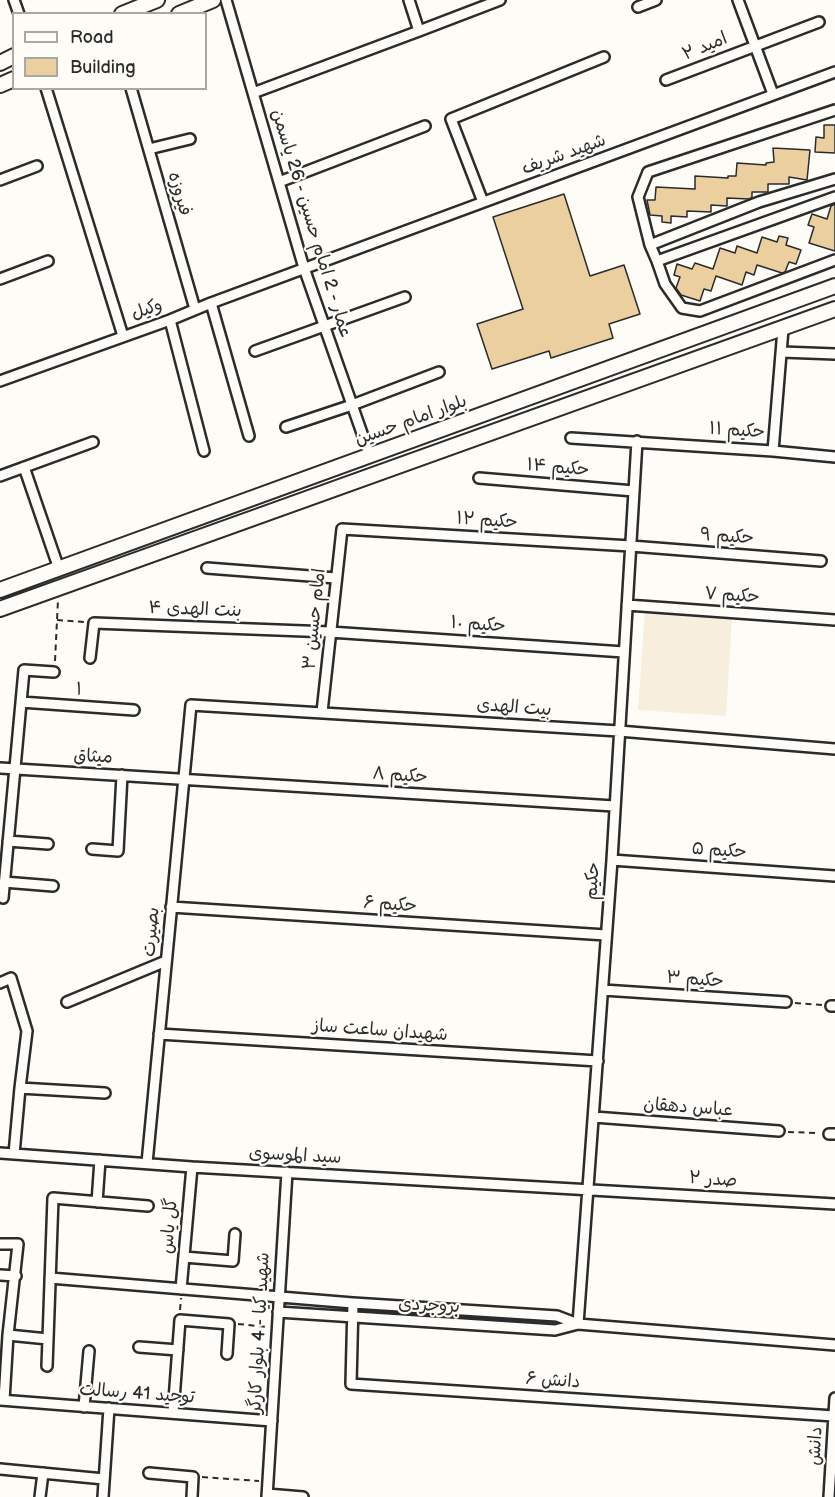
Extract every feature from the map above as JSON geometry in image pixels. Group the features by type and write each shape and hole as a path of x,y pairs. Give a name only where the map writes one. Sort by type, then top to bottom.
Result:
{"main road":[{"path":"127,12 157,0"},
{"path":"184,12 213,0"},
{"name":"بلوار امام حسین","path":"0,590 835,286"},
{"path":"776,308 783,329"},
{"path":"0,609 835,309"},
{"path":"156,534 163,551"}],"street":[{"name":"عمار - 2 امام حسین - 26 یاسمن","path":"226,0 304,268 370,456"},
{"path":"409,0 418,31"},
{"path":"253,93 500,0"},
{"path":"638,7 656,0"},
{"path":"738,0 773,94"},
{"name":"امید ۲","path":"666,80 819,22"},
{"path":"483,202 451,119 604,57"},
{"name":"شهید شریف","path":"304,268 835,72"},
{"path":"47,90 123,336"},
{"name":"فیروزه","path":"132,90 195,309"},
{"path":"835,110 648,172 638,197 650,244 665,284 682,308 700,311 835,260"},
{"path":"279,182 425,126"},
{"path":"149,149 190,139"},
{"path":"0,180 37,165"},
{"path":"650,244 782,195 835,179"},
{"path":"782,195 788,213"},
{"path":"657,261 835,197"},
{"path":"0,279 48,261"},
{"name":"وکیل","path":"0,381 170,320 304,268"},
{"path":"255,351 405,297"},
{"path":"211,303 249,436"},
{"path":"170,320 204,451"},
{"path":"773,450 783,329"},
{"path":"782,352 835,354"},
{"path":"286,427 439,372"},
{"name":"حکیم ۱۱","path":"571,438 773,450 835,457"},
{"name":"حکیم","path":"578,1324 612,860 637,441"},
{"path":"0,476 93,442"},
{"path":"24,467 59,569"},
{"name":"حکیم ۱۴","path":"479,478 634,491"},
{"name":"حکیم ۱۲","path":"342,529 631,546"},
{"name":"امام حسین ۳","path":"322,712 342,529"},
{"name":"حکیم ۹","path":"631,546 821,561"},
{"path":"207,568 336,578"},
{"name":"حکیم ۷","path":"627,605 835,620"},
{"path":"90,658 94,623"},
{"name":"بنت الهدی ۴","path":"94,623 330,632"},
{"name":"حکیم ۱۰","path":"330,632 624,652"},
{"path":"3,898 3,865 16,769 24,670 54,672"},
{"name":"۱","path":"21,702 134,710"},
{"name":"بیت الهدی","path":"190,705 619,731 835,749"},
{"name":"بصیرت","path":"147,1163 190,705"},
{"name":"میثاق","path":"0,768 184,779"},
{"path":"92,849 118,851 122,775"},
{"name":"حکیم ۸","path":"184,779 614,806"},
{"path":"8,841 48,844"},
{"name":"حکیم ۵","path":"612,860 835,876"},
{"path":"4,882 53,886"},
{"name":"حکیم ۶","path":"171,908 606,935"},
{"path":"67,1002 166,961"},
{"path":"0,983 11,978 27,1031 14,1154"},
{"name":"حکیم ۳","path":"603,990 786,1002"},
{"name":"شهیدان ساعت ساز","path":"159,1034 598,1061"},
{"path":"20,1088 105,1093"},
{"name":"عباس دهقان","path":"594,1117 779,1131"},
{"name":"سید الموسوی","path":"0,1153 192,1167 589,1188"},
{"path":"98,1202 100,1160"},
{"name":"گل یاس","path":"181,1289 192,1167"},
{"name":"شهید کیا - 4 بلوار کارگر","path":"267,1496 287,1172"},
{"name":"صدر ۲","path":"589,1188 835,1204"},
{"path":"47,1366 53,1198 148,1206"},
{"path":"184,1257 233,1261 235,1234"},
{"path":"0,1244 18,1244 2,1400"},
{"path":"0,1275 16,1276"},
{"name":"بروجردی","path":"50,1278 353,1303 558,1316 578,1324 835,1345"},
{"name":"دانش ۶","path":"353,1303 351,1384 834,1416"},
{"path":"465,1325 466,1310"},
{"path":"0,1311 11,1311"},
{"name":"بروجردی","path":"278,1312 555,1330 578,1324"},
{"path":"173,1413 180,1320 229,1324 227,1354"},
{"path":"8,1335 48,1339"},
{"path":"139,1347 178,1350"},
{"path":"84,1407 89,1352"},
{"name":"دانش","path":"829,1497 833,1473 835,1398"},
{"name":"توحید 41 رسالت","path":"2,1400 272,1421"},
{"path":"103,1497 109,1408"},
{"path":"0,1469 104,1479"},
{"path":"40,1497 43,1473"},
{"path":"149,1473 193,1477 192,1497"},
{"path":"267,1496 302,1497"}],"path":[{"path":"54,672 58,589"},
{"path":"57,620 94,623"},
{"path":"786,1002 833,1006"},
{"path":"779,1131 832,1134"},
{"path":"180,1320 181,1289"},
{"path":"229,1324 277,1327"},
{"path":"193,1477 268,1482"}],"shaded area":[{"path":"645,611 732,617 726,716 638,710"}],"building":[{"path":"824,125 835,125 835,153 815,152 816,137 824,138"},
{"path":"773,148 810,150 807,180 789,177 789,184 768,184 768,192 752,192 752,197 749,199 727,198 727,206 711,205 711,212 687,211 687,217 671,216 671,223 662,222 662,216 650,215 647,200 655,200 656,187 695,189 695,176 728,178 728,176 736,176 737,163 766,165 766,163 774,162"},
{"path":"564,194 590,276 624,265 640,314 609,324 613,338 551,358 549,351 492,369 477,324 523,309 493,217"},
{"path":"835,204 835,251 809,243 814,227 808,225 812,214 827,219 831,206"},
{"path":"779,236 788,238 786,245 801,250 796,264 789,262 785,272 757,265 754,275 746,272 742,285 716,276 711,291 704,289 700,301 681,295 676,288 680,277 674,275 677,264 692,269 695,263 713,269 720,248 735,253 737,246 757,253 762,237 777,242"}]}
